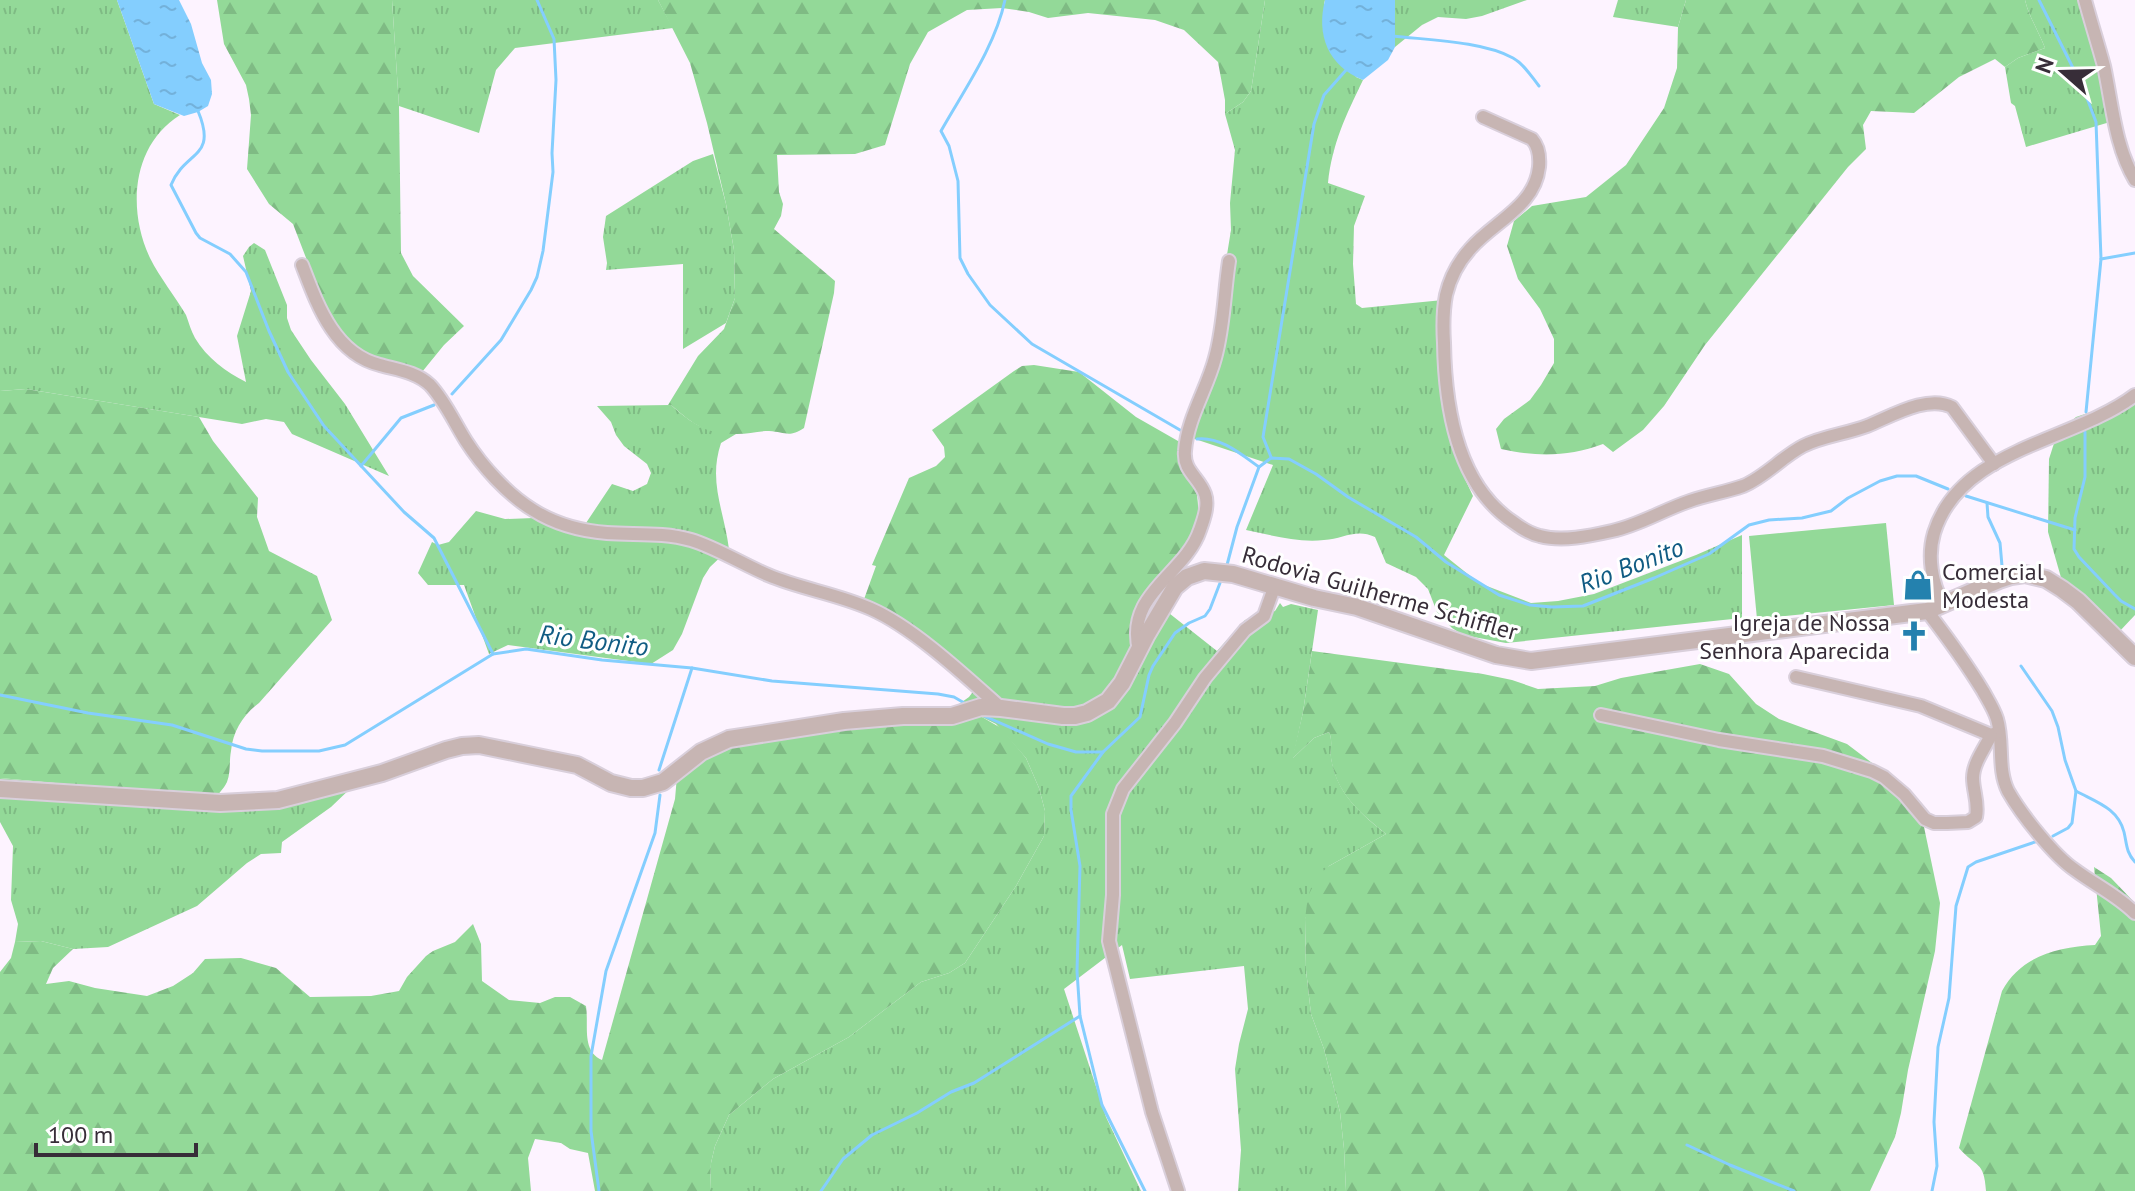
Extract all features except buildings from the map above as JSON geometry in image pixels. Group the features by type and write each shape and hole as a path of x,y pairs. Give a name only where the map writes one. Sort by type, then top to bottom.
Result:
{"street":[{"path":"2085,0 2121,145 2135,180"},
{"path":"1483,117 1532,139 1537,145 1539,169 1524,202 1469,249 1452,277 1444,310 1444,365 1453,426 1472,476 1493,506 1515,524 1531,533 1550,538 1624,529 1691,501 1743,485 1810,443 1867,427 1901,411 1925,405 1952,407 1994,464"},
{"path":"1139,650 1136,628 1147,601 1161,579 1191,549 1206,512 1206,497 1186,465 1185,451 1220,341 1229,261"},
{"path":"302,265 323,318 335,335 366,360 418,376 429,385 481,462 529,508 552,522 577,528 605,533 662,534 692,540 770,577 872,609 904,628 1001,708"},
{"path":"2135,395 2114,409 1994,464 1962,487 1936,527 1931,559 1935,608 1993,709 2007,789 2059,857 2135,913"},
{"name":"Rodovia Guilherme Schiffler","path":"0,789 220,803 278,800 382,773 446,750 471,745 564,761 611,783 643,788 663,782 701,752 729,739 844,721 952,716 976,709 1001,708 1063,716 1087,713 1108,701 1115,693 1175,587 1194,573 1204,571 1233,574 1357,607 1496,655 1531,661 1935,608 2011,576 2035,575 2055,584 2078,601 2135,657"},
{"path":"1178,1191 1152,1112 1109,941 1113,895 1113,814 1123,789 1175,723 1205,678 1245,630 1264,616 1275,585"},
{"path":"1796,677 1921,706 1995,733"},
{"path":"1601,715 1719,740 1795,750 1847,762 1893,783 1918,813 1934,823 1968,822 1976,817 1973,777 1980,757 1995,733"}],"green space":[{"path":"0,0 117,0 154,104 180,115 164,128 143,161 138,179 138,219 150,258 186,315 195,338 218,364 246,382 237,336 251,291 243,256 254,243 265,250 287,305 291,330 345,404 389,476 292,434 284,422 266,419 242,424 26,389 0,391"},
{"path":"217,0 392,0 399,106 401,253 413,276 464,326 422,372 407,366 368,364 333,328 293,224 269,204 247,169 251,115 249,99 246,85 224,44"},
{"path":"392,0 658,0 673,28 515,48 496,70 479,133 399,106"},
{"path":"658,0 1265,0 1251,91 1243,102 1225,114 1218,62 1184,30 1155,20 1088,13 1048,18 1002,8 967,10 928,32 910,64 885,145 855,154 777,155 779,192 783,204 774,229 835,281 834,293 804,428 791,434 769,431 737,434 701,427 668,405 698,356 724,329 735,298 734,250 707,123 690,63"},
{"path":"1265,0 1325,0 1324,4 1356,77 1363,80 1336,142 1328,183 1365,196 1354,226 1356,304 1362,308 1443,300 1445,368 1465,479 1473,496 1444,555 1479,583 1531,603 1594,594 1742,535 1742,618 1506,643 1463,635 1452,628 1437,612 1428,589 1416,577 1386,563 1375,537 1356,534 1314,541 1246,530 1273,465 1189,437 1210,360 1231,230 1235,150 1225,114 1243,102 1251,91"},
{"path":"1395,0 1527,0 1482,16 1466,19 1438,17 1422,25 1395,47"},
{"path":"1618,0 1686,0 1678,27 1613,17"},
{"path":"1686,0 2025,0 2045,48 2018,58 2005,67 1995,59 1959,77 1914,113 1871,111 1863,125 1866,149 1848,167 1705,345 1664,406 1643,430 1613,452 1603,444 1552,454 1501,449 1496,429 1504,419 1530,400 1554,363 1554,339 1540,309 1518,279 1507,246 1514,221 1532,206 1586,197 1626,165 1664,108 1677,68 1678,27"},
{"path":"2025,0 2084,0 2110,122 2026,147 2015,106 2011,103 2005,67 2018,58 2045,48"},
{"path":"713,154 734,250 735,298 726,323 683,349 683,264 606,270 603,237 606,216 693,161"},
{"path":"1022,366 1079,372 1136,417 1185,445 1197,497 1198,523 1194,551 1108,693 1082,708 1015,705 975,713 1001,728 1026,758 1045,811 1044,836 1016,886 965,963 949,973 921,982 849,1037 773,1079 729,1115 715,1146 710,1191 595,1191 588,1153 570,1149 561,1143 535,1139 528,1158 531,1191 0,1191 0,972 11,958 15,942 41,941 73,949 53,968 46,984 69,981 147,996 173,986 193,973 205,959 241,958 276,968 310,997 371,996 399,991 426,956 455,942 473,924 481,944 482,981 509,1000 540,1003 555,997 570,997 586,1006 588,1044 595,1056 602,1060 675,799 677,776 721,745 894,715 952,709 975,689 863,602 876,566 872,565 909,478 936,466 945,457 944,447 932,430 1014,371"},
{"path":"26,389 199,417 213,441 258,498 257,517 269,551 317,576 332,620 240,724 232,744 227,782 211,802 166,793 0,778 0,391"},
{"path":"2135,397 2135,615 2118,633 2062,581 2048,532 2049,459 2057,434 2076,417"},
{"path":"671,405 700,426 736,434 721,443 716,471 729,549 703,578 673,650 651,664 508,645 489,654 464,585 428,585 418,573 432,542 438,545 449,542 476,511 505,519 560,517 586,523 612,484 633,491 647,484 651,473 647,464 624,446 611,422 597,406"},
{"path":"1886,523 1894,605 1757,619 1749,536"},
{"path":"1280,603 1283,607 1291,604 1318,610 1293,758 1314,738 1329,732 1334,770 1344,792 1358,810 1386,834 1329,866 1305,919 1311,1014 1324,1049 1340,1112 1346,1191 1238,1191 1241,1150 1235,1069 1248,1009 1244,966 1130,979 1122,945 1064,989 1106,1117 1141,1191 710,1191 715,1146 729,1115 773,1079 849,1037 921,982 949,973 965,963 1016,886 1044,836 1045,811 1026,758 996,724 974,713 1160,606 1217,651 1245,620 1275,611"},
{"path":"1312,651 1483,674 1538,689 1595,686 1621,678 1700,664 1729,674 1756,704 1779,719 1847,744 1884,772 1924,827 1940,903 1935,951 1901,1113 1895,1137 1870,1191 1346,1191 1340,1112 1324,1049 1311,1014 1305,919 1308,896 1319,875 1329,866 1386,834 1343,792 1331,758 1329,732 1314,738 1292,759"},
{"path":"0,778 246,802 353,786 331,807 282,842 281,853 261,854 197,906 108,947 73,949 41,941 15,942 18,924 11,900 13,846 0,822"},
{"path":"2094,867 2111,878 2135,903 2135,1191 1986,1191 1981,1169 1959,1148 2002,991 2019,969 2041,956 2067,948 2095,945 2101,936"}],"water":[{"path":"117,0 179,0 211,80 212,94 208,106 184,116 154,104"},
{"path":"1325,0 1395,0 1395,47 1388,60 1363,80 1341,67 1328,48 1322,25"}],"waterway":[{"path":"452,394 501,340 531,290 543,251 553,172 556,80 554,39 537,0"},
{"path":"1005,0 994,35 941,131 949,146 958,181 960,258 990,305 1032,344 1180,430"},
{"path":"2039,0 2084,90 2096,122 2101,259 2086,412"},
{"path":"1393,36 1454,42 1501,52 1521,64 1539,86"},
{"path":"1271,457 1263,437 1314,124 1324,95 1347,69"},
{"name":"Rio Bonito","path":"198,111 203,127 202,146 171,185 196,233 230,254 246,272 288,372 324,426 404,512 434,538 493,654"},
{"path":"2101,259 2135,253"},
{"path":"361,466 401,418 434,405"},
{"name":"Rio Bonito","path":"2085,432 2085,477 2075,518 2074,549 2121,601 2135,609"},
{"path":"1197,439 1222,443 1259,467"},
{"name":"Rio Bonito","path":"1227,565 1259,467 1271,458 1289,459 1316,474 1348,497 1416,537 1446,562 1499,595 1530,605 1552,607 1583,606 1654,578 1709,554 1749,525 1831,511 1880,481 1897,476 1916,476 1948,489"},
{"name":"Rio Bonito","path":"1966,496 2075,530"},
{"path":"1987,503 1988,517 2000,543 2002,566"},
{"path":"1145,1191 1102,1105 1080,1016 1077,971 1080,866 1071,796 1103,752 1140,717 1153,666 1175,633 1205,616 1220,583"},
{"path":"0,695 88,713 172,725 246,749 262,751 319,751 345,745 493,654 526,649 692,668 772,681 938,694 954,697 966,704"},
{"path":"2021,666 2052,711 2076,791 2072,823 2053,836"},
{"path":"659,770 692,668"},
{"name":"Rio Bonito","path":"982,715 1048,744 1076,752 1103,752"},
{"path":"2076,791 2117,817 2128,852 2135,862"},
{"path":"599,1191 591,1131 591,1056 606,971 655,833 660,795"},
{"path":"1932,1191 1937,1166 1934,1122 1938,1047 1949,998 1956,906 1968,867 2038,841"},
{"path":"821,1191 843,1159 872,1135 951,1092 974,1083 1080,1016"},
{"path":"1687,1145 1794,1191"}],"place":[{"name":"Comercial Modesta","path":"1918,585"},
{"name":"Igreja de Nossa Senhora Aparecida","path":"1914,636"}]}
